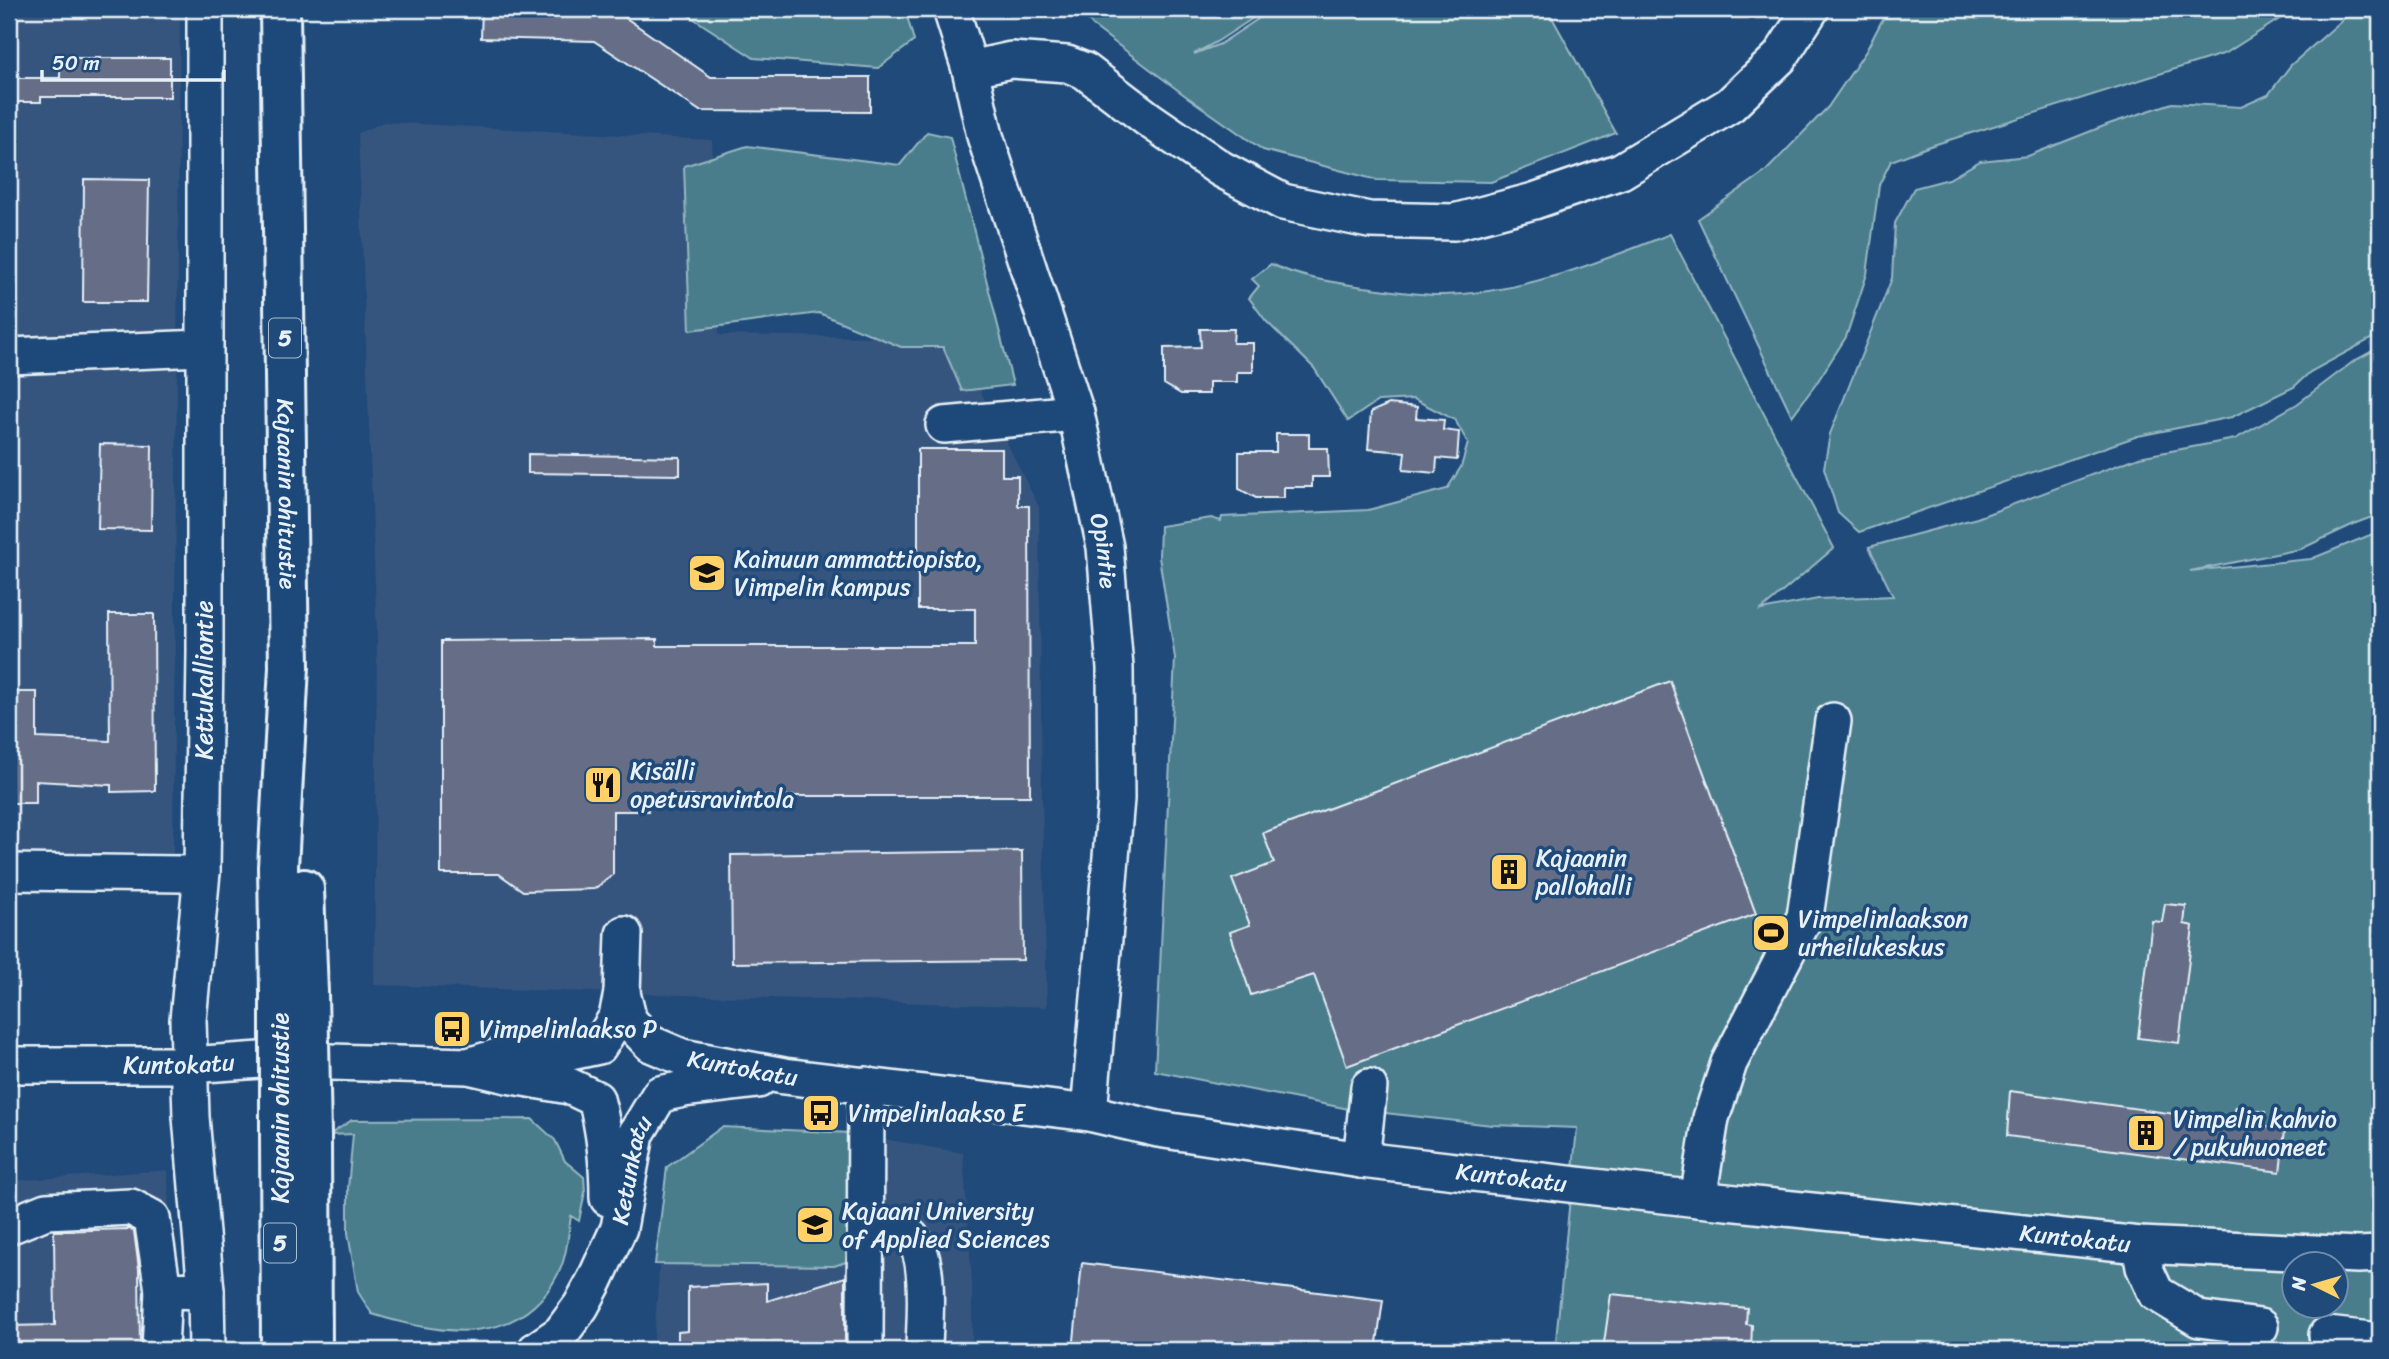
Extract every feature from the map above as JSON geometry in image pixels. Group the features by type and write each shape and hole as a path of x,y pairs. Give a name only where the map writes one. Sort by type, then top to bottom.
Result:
{"highway":[{"name":"Kajaanin ohitustie","path":"280,9 289,667 304,867 290,987 296,1136 312,1350"},
{"name":"Kajaanin ohitustie","path":"281,1350 296,1136"}],"street":[{"name":"Kettukalliontie","path":"205,9 205,653 202,872 188,1020 191,1117 206,1291 207,1350"},
{"name":"Opintie","path":"951,9 970,69 985,136 1076,413 1105,547 1115,667 1116,799 1089,1113"},
{"path":"970,69 1010,60 1067,64 1085,71 1148,119 1221,169 1283,202 1369,220 1454,222 1534,201 1621,171 1730,105 1780,57 1811,9"},
{"path":"9,356 203,348"},
{"path":"944,425 1076,413"},
{"path":"1698,1199 1711,1118 1729,1063 1805,917 1833,721"},
{"path":"9,872 202,872"},
{"path":"468,1066 569,1086 616,1112 629,1114 652,1104 660,1094 666,1073 659,1052 629,1021 622,993 620,934"},
{"path":"596,1099 587,1077 588,1066 617,1017 622,993"},
{"path":"599,1046 608,1039 631,1035 651,1044"},
{"name":"Kuntokatu","path":"651,1044 682,1057 784,1076 1089,1113 1158,1129 1361,1160 1698,1199 2140,1245 2380,1254"},
{"name":"Kuntokatu","path":"9,1065 189,1065 261,1060 468,1066 507,1055 571,1052 599,1046"},
{"path":"660,1094 784,1076"},
{"path":"865,1350 866,1085"},
{"path":"1361,1160 1368,1087"},
{"name":"Ketunkatu","path":"559,1345 619,1228 636,1134 660,1094"},
{"name":"Ketunkatu","path":"596,1099 604,1129 608,1161 608,1250"},
{"path":"9,1226 46,1211 131,1207 152,1218 163,1290 160,1350"},
{"path":"866,1232 901,1231 919,1246 924,1267 924,1350"},
{"path":"2140,1245 2144,1267 2156,1293 2199,1319 2260,1327"},
{"path":"163,1290 206,1291"},
{"path":"2199,1319 2217,1350"},
{"path":"2327,1335 2380,1341"}],"shaded area":[{"path":"9,9 180,9 173,853 9,852"},
{"name":"Kainuun ammattiopisto, Vimpelin kampus","path":"384,122 712,140 719,335 954,338 1039,507 1047,1007 374,985 377,639 358,133"},
{"name":"Kajaani University of Applied Sciences","path":"722,1127 851,1133 963,1153 972,1282 972,1350 653,1350 667,1167"},
{"path":"168,1170 171,1350 9,1350 9,1181"}],"green space":[{"path":"679,9 905,9 914,41 878,68 754,58"},
{"path":"1079,9 1267,9 1194,54 1220,44 1273,9 1543,9 1549,12 1616,133 1491,182 1377,180 1263,150 1093,26"},
{"path":"1888,9 2295,9 2226,53 1930,146 1891,161 1879,185 1867,274 1846,337 1792,416 1698,219 1765,172 1828,107 1866,51"},
{"path":"2355,9 2380,9 2380,334 2310,372 2294,387 2232,417 2138,436 1859,532 1838,513 1824,468 1830,434 1892,278 1895,223 1914,188 1949,179 1980,161 2028,156 2172,103 2241,107 2268,95 2291,65"},
{"path":"927,132 950,137 1013,385 962,391 943,347 901,347 819,313 690,330 684,166 747,146 900,165"},
{"name":"Vimpelinlaakson urheilukeskus","path":"1670,234 1834,548 1761,610 1818,599 1893,596 1869,547 1977,518 2139,457 2235,439 2297,404 2354,361 2380,347 2380,514 2301,549 2190,571 2311,559 2380,531 2380,1350 1555,1350 1577,1128 1492,1125 1349,1109 1155,1071 1175,658 1159,557 1160,526 1211,518 1221,521 1222,517 1368,510 1447,489 1461,467 1468,443 1455,420 1414,399 1378,401 1348,421 1314,368 1266,321 1249,298 1259,286 1252,279 1271,264 1328,281 1424,295 1444,295 1502,289 1587,266"},
{"path":"532,1119 555,1140 565,1161 584,1177 585,1192 579,1221 571,1216 561,1267 542,1298 522,1315 500,1325 476,1330 424,1327 372,1314 358,1292 348,1233 348,1188 353,1134 329,1135 352,1120"},
{"path":"722,1127 851,1133 849,1261 834,1266 655,1264 667,1167"}],"building":[{"path":"482,9 613,9 711,77 870,77 870,112 700,111 594,41 481,38"},
{"path":"60,58 170,58 170,97 41,97 41,102 9,102 9,78 60,78"},
{"path":"84,179 149,180 147,302 83,302"},
{"path":"1200,329 1234,329 1233,343 1253,343 1253,372 1237,372 1237,382 1209,382 1209,394 1181,394 1164,384 1164,348 1201,347"},
{"path":"1389,404 1417,407 1416,418 1444,420 1443,430 1459,432 1457,460 1437,458 1436,473 1403,470 1405,452 1368,449 1371,412"},
{"path":"1276,434 1309,434 1309,448 1328,448 1329,477 1312,477 1312,487 1284,487 1284,498 1256,498 1239,489 1239,452 1276,452"},
{"path":"100,444 152,445 151,530 98,529"},
{"path":"918,449 1002,449 1002,476 1018,476 1018,506 1029,506 1030,796 648,796 648,811 613,811 613,875 594,889 523,891 499,874 441,874 441,641 657,639 657,646 975,646 975,609 918,609"},
{"path":"528,454 680,457 680,475 528,473"},
{"path":"109,614 154,614 155,791 111,792 111,785 36,781 36,803 11,803 13,692 37,692 37,738 110,741"},
{"name":"Kajaanin pallohalli","path":"1670,681 1756,914 1347,1066 1314,975 1251,995 1230,932 1250,925 1232,879 1274,863 1263,833"},
{"path":"1022,851 1023,960 732,963 731,855"},
{"path":"2165,904 2186,906 2184,924 2193,926 2179,1043 2138,1038 2152,921 2162,922"},
{"name":"Vimpelin kahvio / pukuhuoneet","path":"2010,1091 2232,1122 2236,1107 2265,1112 2265,1127 2285,1130 2280,1172 2007,1136"},
{"path":"54,1231 134,1231 139,1269 140,1350 9,1350 9,1326 55,1325"},
{"path":"1082,1263 1383,1300 1376,1350 1073,1350"},
{"path":"845,1277 845,1350 678,1350 678,1332 688,1331 688,1287 767,1283 767,1301"},
{"path":"1611,1294 1747,1308 1746,1324 1752,1325 1751,1350 1603,1350"}],"place":[{"name":"Kainuun ammattiopisto, Vimpelin kampus","path":"707,573"},
{"name":"Kisälli opetusravintola","path":"603,785"},
{"name":"Kajaanin pallohalli","path":"1509,872"},
{"name":"Vimpelinlaakson urheilukeskus","path":"1771,933"},
{"name":"Vimpelinlaakso P","path":"452,1029"},
{"name":"Vimpelinlaakso E","path":"821,1113"},
{"name":"Vimpelin kahvio / pukuhuoneet","path":"2146,1133"},
{"name":"Kajaani University of Applied Sciences","path":"815,1225"}]}
